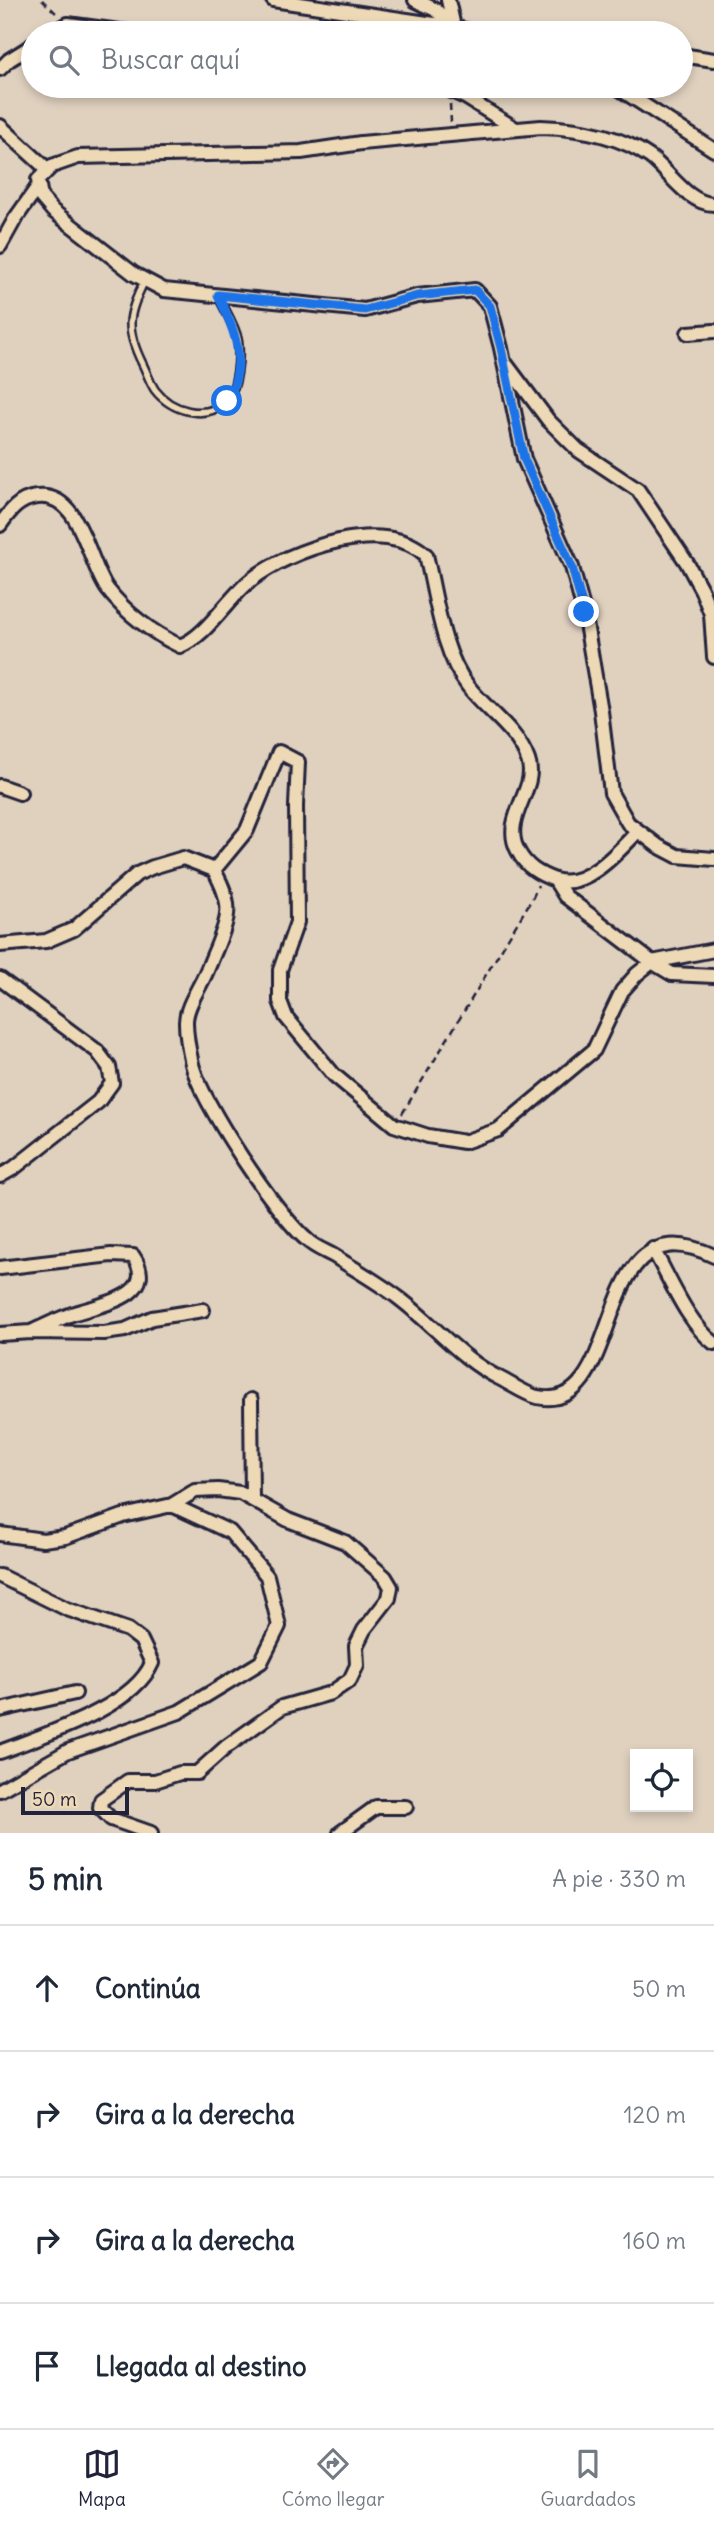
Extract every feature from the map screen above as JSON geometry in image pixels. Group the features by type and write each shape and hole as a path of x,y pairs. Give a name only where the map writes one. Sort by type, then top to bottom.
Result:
{"street":[{"path":"273,0 414,21"},
{"path":"415,0 436,10 448,21"},
{"path":"448,0 453,21"},
{"path":"0,69 21,52"},
{"path":"693,57 714,60"},
{"path":"462,98 516,129"},
{"path":"634,98 714,150"},
{"path":"0,126 48,170"},
{"path":"714,204 706,204 691,195 649,156 618,141 570,128 516,129 361,143 301,152 78,157 52,166 38,180 41,197 53,211 134,274 164,290 365,310 417,296 475,290 490,306 524,459 572,567 584,612 601,711 611,793 628,824 638,832 677,856 714,859"},
{"path":"0,246 39,185"},
{"path":"688,333 714,331"},
{"path":"504,361 548,420 578,450 638,490 687,563 702,591 711,614 714,657"},
{"path":"0,525 12,508 26,499 40,496 53,498 72,512 107,589 154,633 180,646 193,641 230,599 252,579 301,551 372,536 417,546 426,555 451,658 467,685 515,737 529,761 530,775 513,825 515,846 524,862 542,875 560,882 588,876 615,856 638,832"},
{"path":"214,870 247,830 279,752 298,762 297,922 280,970 280,1001 286,1017 334,1075 394,1125 428,1136 464,1142 498,1130 594,1049 622,991 652,962 714,950"},
{"path":"0,786 20,793"},
{"path":"0,945 46,941 74,929 137,874 153,867 183,858 214,870 224,888 229,918 186,1020 192,1065 206,1100 257,1178 294,1228 308,1242 402,1300 490,1374 537,1397 555,1397 571,1390 586,1374 602,1343 623,1283 635,1265 653,1249 658,1246 674,1246 704,1251 714,1256"},
{"path":"555,880 565,896 652,962 672,974 714,976"},
{"path":"0,979 97,1051 109,1067 112,1083 98,1102 0,1176"},
{"path":"653,1249 688,1312 706,1337 714,1343"},
{"path":"0,1268 111,1255 133,1256 139,1265 140,1280 133,1290 115,1301 71,1315 32,1332"},
{"path":"0,1334 104,1333 125,1330 152,1318 203,1310"},
{"path":"251,1400 252,1499"},
{"path":"0,1534 43,1541 65,1537 123,1516 172,1505 195,1491 240,1493 288,1520 345,1542 385,1577 391,1587 389,1598 364,1630 356,1646 356,1665 350,1680 341,1688 282,1707 226,1747 197,1773 180,1773 155,1781 128,1781 101,1800 100,1808 111,1819 151,1833"},
{"path":"0,1790 68,1751 179,1712 261,1662 278,1626 267,1576 230,1532 172,1505"},
{"path":"0,1576 67,1609 128,1630 141,1640 152,1663 147,1675 129,1691 83,1720 0,1752"},
{"path":"0,1710 75,1693"},
{"path":"340,1833 376,1807 406,1807"}],"lane":[{"path":"145,280 131,306 129,326 140,359 155,390 173,406 196,413 215,408 227,401 236,383 237,339 218,295"}],"path":[{"path":"42,0 65,21"},
{"path":"446,98 451,135"},
{"path":"394,1125 533,897 542,875"}],"route":[{"path":"227,401 236,383 237,339 218,295 365,310 417,296 475,290 490,306 524,459 572,567 584,612"}]}
